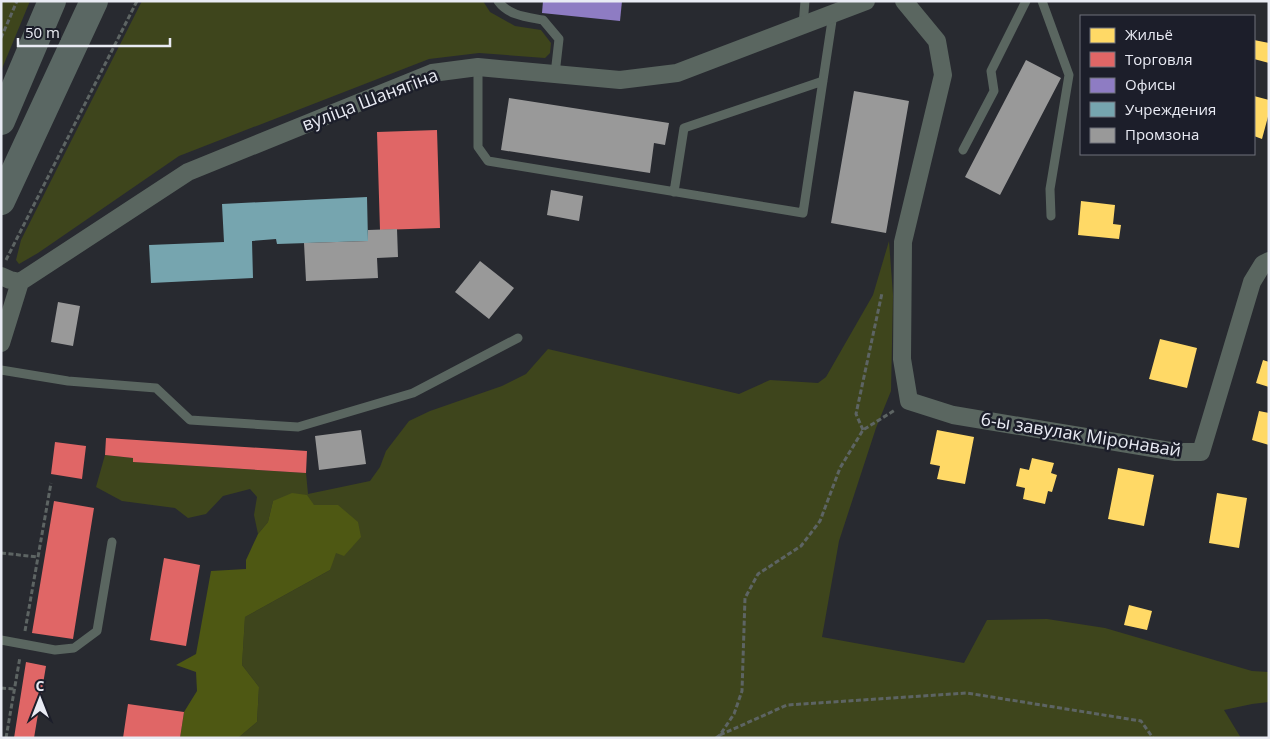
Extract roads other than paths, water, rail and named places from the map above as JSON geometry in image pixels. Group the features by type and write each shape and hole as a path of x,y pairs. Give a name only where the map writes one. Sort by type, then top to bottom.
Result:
{"main road":[{"path":"1,121 52,1"},
{"path":"1,201 94,1"}],"street":[{"name":"вуліца Шанягіна","path":"20,282 188,172 432,73 478,66 620,80 677,73 866,1"},
{"name":"6-ы завулак Міронавай","path":"904,1 937,41 943,75 903,242 902,359 909,401 953,415 1176,452 1200,452 1252,282 1263,264 1269,261"},
{"path":"1,343 20,282 10,280 3,269"}],"lane":[{"path":"498,1 518,16 543,20 559,39 555,74"},
{"path":"803,25 805,1"},
{"path":"964,150 994,91 992,71 1026,1"},
{"path":"1042,1 1069,75 1050,189 1051,216"},
{"path":"478,66 478,147 488,161 803,213 833,14"},
{"path":"674,192 684,128 823,81"},
{"path":"1,370 68,381 156,388 190,420 298,427 412,393 518,338"},
{"path":"1,640 55,650 74,648 96,631 112,542"}]}
